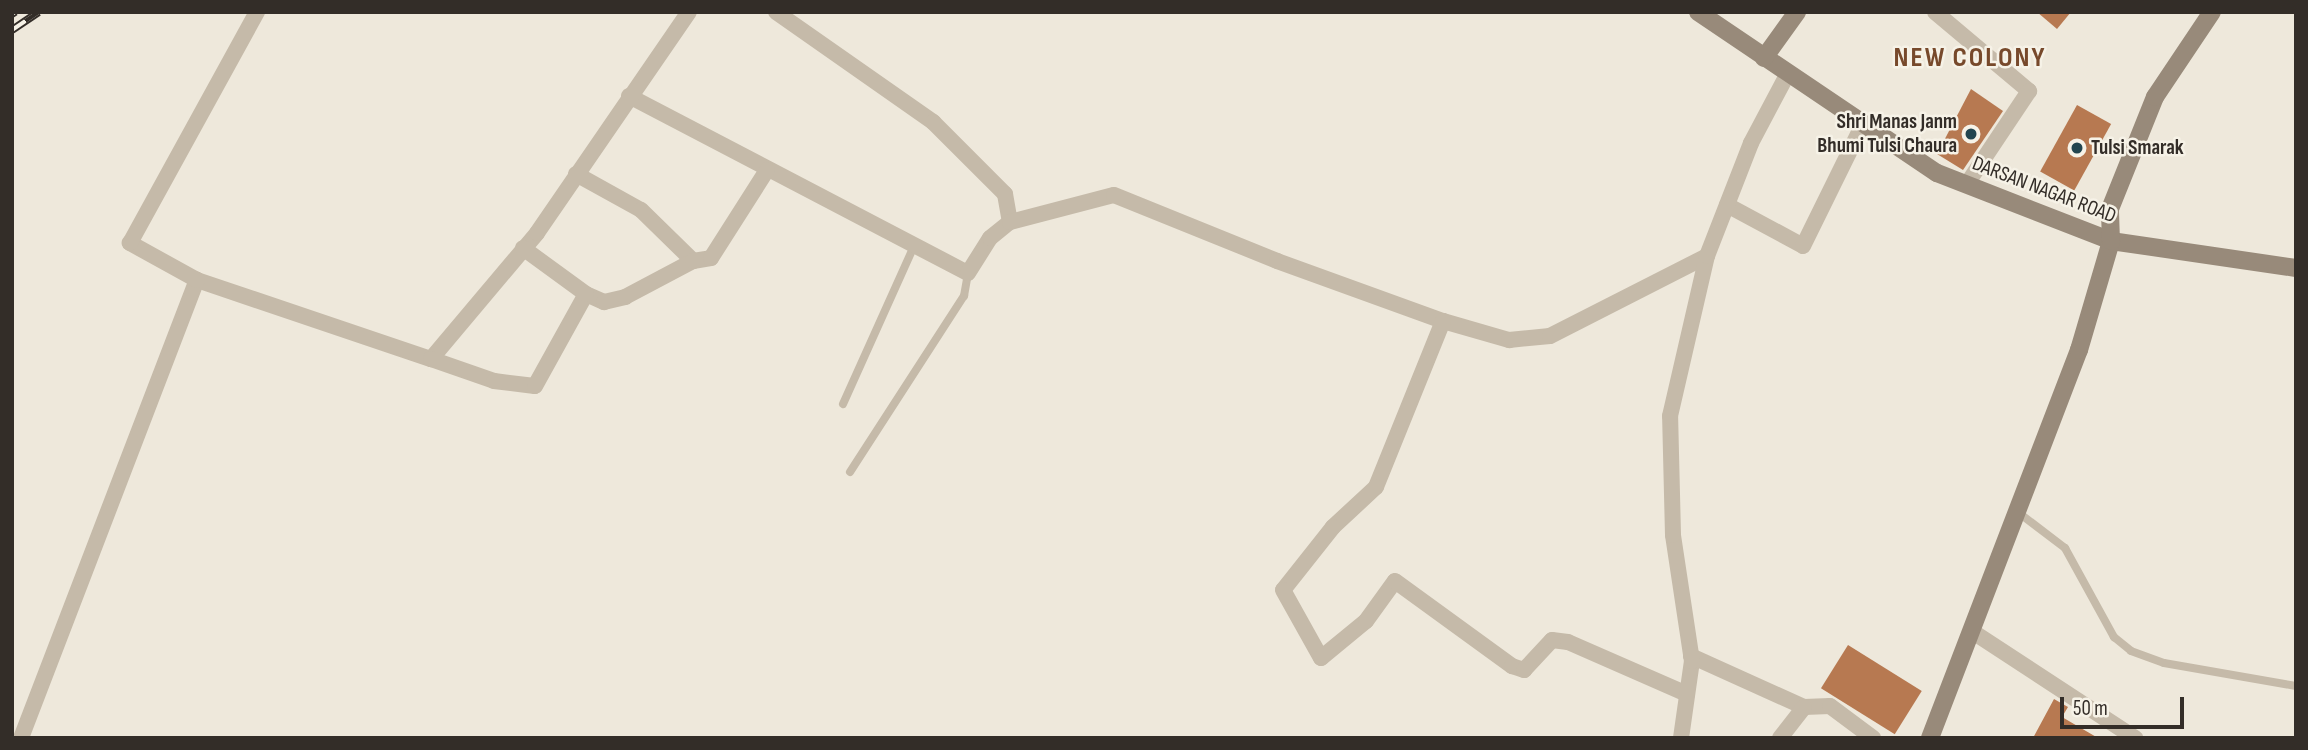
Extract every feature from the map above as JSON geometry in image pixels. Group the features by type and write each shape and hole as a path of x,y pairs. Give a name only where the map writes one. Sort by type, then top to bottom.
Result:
{"main road":[{"name":"DARSAN NAGAR ROAD","path":"1698,12 1787,75 1937,173 2110,241 2296,268"},
{"path":"1930,738 2019,513 2079,350 2110,241 2110,209 2155,97 2212,12"},
{"path":"1765,58 1795,13"}],"street":[{"path":"257,12 130,243 197,280 494,381 535,386 586,294"},
{"path":"430,359 523,248 689,12"},
{"path":"776,12 933,122 1005,194 1010,222"},
{"path":"1935,12 2029,92 1967,184"},
{"path":"1681,738 1691,656 1674,535 1670,416 1707,256 1751,143 1787,75"},
{"path":"629,96 968,273 990,238 1010,222 1114,195 1443,321 1509,340 1550,337 1707,256"},
{"path":"1727,205 1802,246 1863,124"},
{"path":"523,248 586,294 604,302 625,297 693,261 711,258 767,170"},
{"path":"576,174 641,210 693,261"},
{"path":"21,738 197,280"},
{"path":"1443,321 1376,487 1333,527 1283,590 1321,658 1366,621 1395,581 1513,666 1524,670 1552,640 1568,642 1687,694"},
{"path":"1973,632 2135,738"},
{"path":"1691,656 1804,707 1830,706 1873,738"},
{"path":"1780,738 1804,707"}],"lane":[{"path":"843,404 914,246"},
{"path":"850,472 964,296 968,273"},
{"path":"2019,513 2065,548 2114,637 2131,651 2164,663 2296,685"}],"building":[{"path":"2037,12 2071,12 2057,29"},
{"name":"Shri Manas Janm Bhumi Tulsi Chaura","path":"1971,89 2003,111 1963,170 1937,154"},
{"name":"Tulsi Smarak","path":"2077,105 2111,124 2074,190 2040,171"},
{"path":"1848,645 1922,691 1895,734 1821,688"},
{"path":"2054,699 2068,707 2062,717 2098,738 2033,738"}],"railway":[{"path":"12,30 39,12"}],"place":[{"name":"Shri Manas Janm Bhumi Tulsi Chaura","path":"1971,134"},
{"name":"Tulsi Smarak","path":"2077,148"}],"district":[{"name":"NEW COLONY","path":"1970,58"}]}
